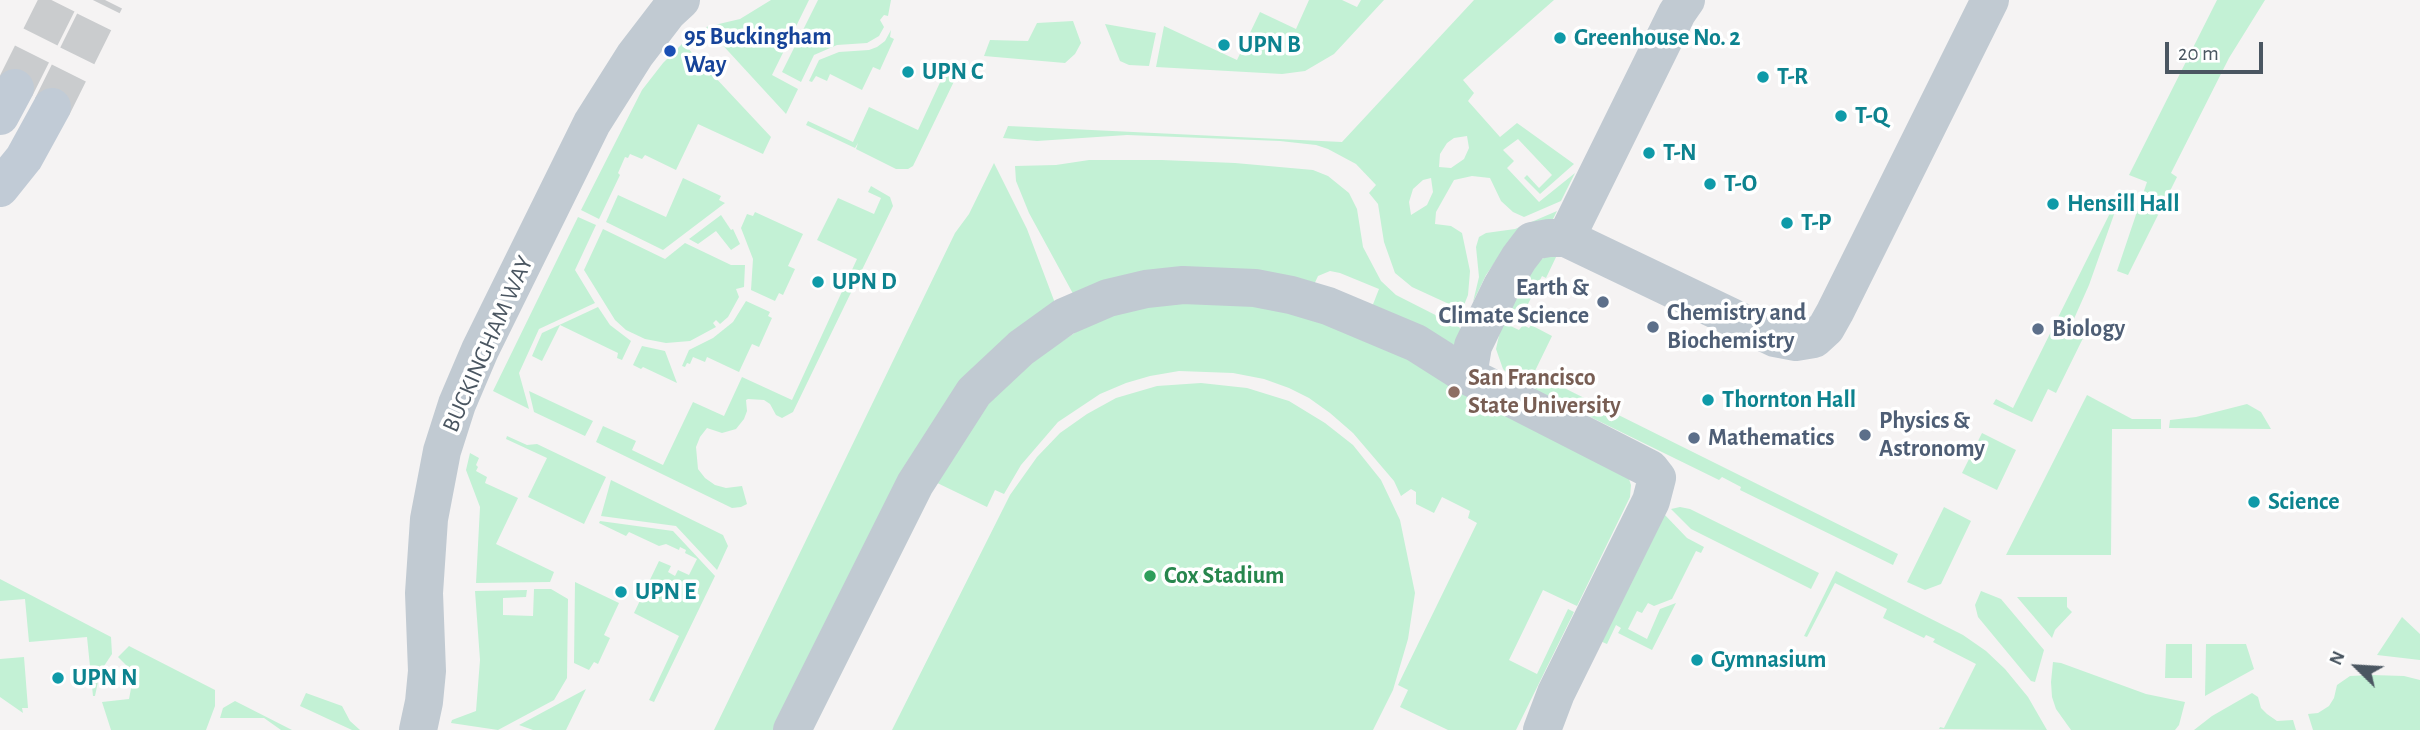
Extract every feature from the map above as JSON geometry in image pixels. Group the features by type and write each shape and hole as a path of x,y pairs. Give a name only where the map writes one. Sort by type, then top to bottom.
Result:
{"street":[{"name":"BUCKINGHAM WAY","path":"418,730 427,671 424,593 429,519 442,451 457,404 480,350 598,112 635,55 668,12 681,0"},
{"path":"1566,238 1677,13 1686,0"},
{"path":"1468,376 1474,346 1502,286 1532,241 1566,238 1775,338 1796,342 1814,339 1826,328 1835,312 1990,0"},
{"path":"0,188 24,158 52,107"},
{"path":"792,730 915,484 974,393 1021,348 1064,317 1108,299 1146,289 1183,285 1255,288 1328,306 1416,343 1468,376 1650,469 1657,478 1651,500 1556,693 1542,730"}],"green space":[{"path":"771,0 809,0 772,75 798,89 786,114 706,27 740,19"},
{"path":"818,0 891,0 888,16 884,15 880,20 884,27 879,36 867,43 837,45 814,55 801,82 782,72"},
{"path":"1309,0 1342,0 1357,7 1361,0 1384,0 1334,54 1305,71 1282,74 1156,67 1164,26 1237,60 1260,12 1296,29"},
{"path":"1474,0 1554,0 1463,80 1474,93 1468,101 1500,137 1517,123 1574,164 1540,194 1524,178 1527,175 1539,188 1552,175 1518,139 1503,150 1514,161 1507,168 1539,202 1575,173 1561,201 1524,217 1513,212 1501,201 1490,178 1472,176 1454,180 1436,212 1435,224 1451,226 1462,233 1470,271 1468,295 1462,310 1412,287 1395,273 1384,242 1378,204 1369,193 1376,185 1356,164 1328,149 1280,141 1127,135 1037,141 1003,138 1008,126 1342,142","holes":["1467,136 1469,148 1464,159 1451,168 1439,167 1440,154 1447,143 1454,138","1431,178 1433,192 1427,205 1411,215 1409,202 1413,189 1423,180"]},
{"path":"2217,0 2265,0 2229,58 2171,173 2177,177 2128,275 2117,271 2147,182 2129,175"},
{"path":"1073,21 1081,43 1075,54 1065,63 984,56 990,40 1028,41 1037,23"},
{"path":"1105,24 1156,33 1149,66 1129,65 1120,61"},
{"path":"891,30 890,37 894,39 880,70 873,67 862,90 830,74 827,81 816,76 812,82 809,81 819,60 839,52 877,47 885,41"},
{"path":"683,43 771,137 763,154 698,124 676,170 645,155 642,159 630,154 628,158 625,157 618,173 620,175 599,219 581,210 642,90"},
{"path":"949,63 960,69 913,166 908,169 896,169 856,149 858,143 855,148 806,125 808,121 853,142 869,107 918,130"},
{"path":"1089,160 1235,163 1313,170 1328,176 1349,193 1357,209 1363,247 1381,281 1396,295 1459,327 1462,331 1456,346 1370,312 1379,289 1330,271 1318,276 1312,289 1077,301 1029,213 1016,181 1015,166 1056,165"},
{"path":"994,163 1027,229 1058,311 1035,325 782,730 714,730 955,233 969,214"},
{"path":"683,178 721,196 719,200 725,203 663,250 606,222 618,195 666,217"},
{"path":"871,186 890,197 893,206 793,412 782,418 776,415 770,404 764,400 748,399 744,419 736,429 722,433 707,428 696,447 698,469 705,478 726,488 742,486 747,504 732,508 596,442 603,426 636,441 632,450 663,465 693,402 724,416 742,377 792,400 857,259 817,240 838,198 874,214 881,198 868,192"},
{"path":"2114,205 2117,206 2073,321 2088,328 2056,393 2048,389 2032,422 1993,404 1996,399 2013,408"},
{"path":"1557,211 1551,223 1505,248 1486,275 1473,302 1479,277 1476,247 1479,237 1486,233 1515,229"},
{"path":"755,212 803,234 788,266 795,269 783,295 779,293 775,301 751,290 753,259 741,228 747,214 753,216"},
{"path":"721,215 731,230 733,229 740,244 731,250 716,231 698,244 689,239"},
{"path":"578,217 596,225 575,270 595,303 539,329 519,373 529,409 493,391"},
{"path":"603,229 665,259 685,243 731,265 745,265 744,287 736,289 739,297 728,317 720,324 716,320 713,323 716,327 690,341 666,343 645,339 626,330 615,320 584,270"},
{"path":"1557,255 1546,278 1542,276 1523,314 1510,307 1537,261"},
{"path":"1247,297 1423,357 1628,476 1631,485 1630,497 1577,606 1543,590 1509,660 1537,674 1568,609 1574,612 1516,730 1448,730 1400,707 1408,690 1398,685 1477,523 1468,518 1470,511 1442,497 1434,513 1416,504 1416,492 1411,489 1401,496 1394,481 1353,433 1309,398 1289,388 1264,379 1233,373 1179,371 1150,376 1100,394 1058,422 1021,465 1004,494 995,490 987,507 929,479 991,388 1108,311"},
{"path":"746,301 770,312 768,316 772,318 759,347 752,344 739,372 707,357 705,362 693,357 690,364 682,366 689,350 713,338 733,322"},
{"path":"598,307 610,325 631,341 622,360 617,358 618,353 560,325 542,361 532,356 542,333"},
{"path":"1502,322 1519,330 1523,325 1529,328 1531,325 1552,336 1534,373 1898,554 1893,565 1740,490 1741,487 1722,477 1719,480 1513,379 1503,369 1496,349"},
{"path":"642,346 665,351 677,383 633,365"},
{"path":"1201,383 1247,388 1289,401 1325,423 1353,445 1381,480 1400,520 1415,593 1408,639 1393,690 1373,730 892,730 1010,495 1037,457 1060,433 1116,398 1157,386"},
{"path":"529,391 593,421 585,436 534,412"},
{"path":"2087,395 2132,419 2161,419 2161,429 2112,429 2111,555 2006,555"},
{"path":"2247,404 2261,412 2271,429 2169,428 2170,420 2196,417"},
{"path":"1982,433 2016,450 1997,490 1962,473"},
{"path":"507,436 527,445 537,444 606,477 584,524 528,497 547,458 506,439"},
{"path":"470,453 479,458 476,471 487,477 485,483 518,498 496,544 554,572 550,582 476,583 480,507 466,470"},
{"path":"611,480 723,535 728,546 717,570 676,526 601,516"},
{"path":"1944,507 1971,521 1941,584 1925,590 1907,582"},
{"path":"1671,509 1690,509 1819,573 1811,589 1691,529"},
{"path":"1664,514 1687,538 1704,547 1701,553 1696,551 1672,599 1654,606 1648,603 1642,613 1637,611 1628,629 1647,639 1660,609 1676,603 1652,650 1618,633 1621,628 1616,625 1607,644 1600,641"},
{"path":"599,523 673,531 715,576 654,702 649,700 679,636 634,613 659,561 671,566 668,572 675,576 678,570 689,575 697,559 680,547 679,550 666,544 659,546 629,532 626,536"},
{"path":"1836,571 1963,635 1986,651 2028,697 2047,730 1939,729 1944,728 1976,664 1933,642 1935,639 1926,635 1924,638 1883,618 1887,609 1835,583 1807,637 1804,636"},
{"path":"0,579 111,637 112,654 100,672 95,696 87,637 29,642 25,599 0,601"},
{"path":"575,582 619,603 604,635 610,638 598,664 594,662 589,670 574,663"},
{"path":"534,589 551,589 568,599 567,678 554,700 498,730 451,723 452,720 476,711 480,660 475,591 527,590 526,597 503,598 503,615 533,616"},
{"path":"1981,591 2001,599 2044,650 2035,682 2031,681 1978,617 1975,605"},
{"path":"2017,597 2067,597 2067,607 2072,612 2055,630 2052,638"},
{"path":"2402,617 2420,634 2420,660 2377,655"},
{"path":"2166,644 2192,644 2192,678 2165,678"},
{"path":"2206,644 2246,644 2254,669 2205,696"},
{"path":"129,646 215,690 215,706 206,730 111,730 102,702 129,699 134,673 118,657"},
{"path":"24,657 28,708 22,708 23,713 0,697 0,659"},
{"path":"2053,662 2146,694 2185,702 2179,725 2175,730 2071,730 2056,709 2052,697"},
{"path":"2350,676 2404,676 2420,680 2420,730 2313,730 2308,714 2318,713 2329,706 2337,685"},
{"path":"586,689 566,730 533,730 519,725"},
{"path":"306,693 342,706 350,721 360,730 352,730 300,706"},
{"path":"2252,693 2258,697 2261,708 2267,714 2277,721 2293,720 2296,730 2194,730 2212,716"},
{"path":"235,701 292,730 281,730 264,718 220,718 223,708"}],"tunnel":[{"path":"15,88 59,0"},
{"path":"52,107 105,0"}],"place":[{"name":"Greenhouse No. 2","path":"1560,38"},
{"name":"UPN B","path":"1224,45"},
{"name":"95 Buckingham Way","path":"670,51"},
{"name":"UPN C","path":"908,72"},
{"name":"T-R","path":"1763,77"},
{"name":"T-Q","path":"1841,116"},
{"name":"T-N","path":"1649,153"},
{"name":"T-O","path":"1710,184"},
{"name":"Hensill Hall","path":"2053,204"},
{"name":"T-P","path":"1787,223"},
{"name":"UPN D","path":"818,282"},
{"name":"Earth & Climate Science","path":"1603,302"},
{"name":"Chemistry and Biochemistry","path":"1653,327"},
{"name":"Biology","path":"2038,329"},
{"name":"San Francisco State University","path":"1454,392"},
{"name":"Thornton Hall","path":"1708,400"},
{"name":"Physics & Astronomy","path":"1865,435"},
{"name":"Mathematics","path":"1694,438"},
{"name":"Science","path":"2254,502"},
{"name":"Cox Stadium","path":"1150,576"},
{"name":"UPN E","path":"621,592"},
{"name":"Gymnasium","path":"1697,660"},
{"name":"UPN N","path":"58,678"}]}
